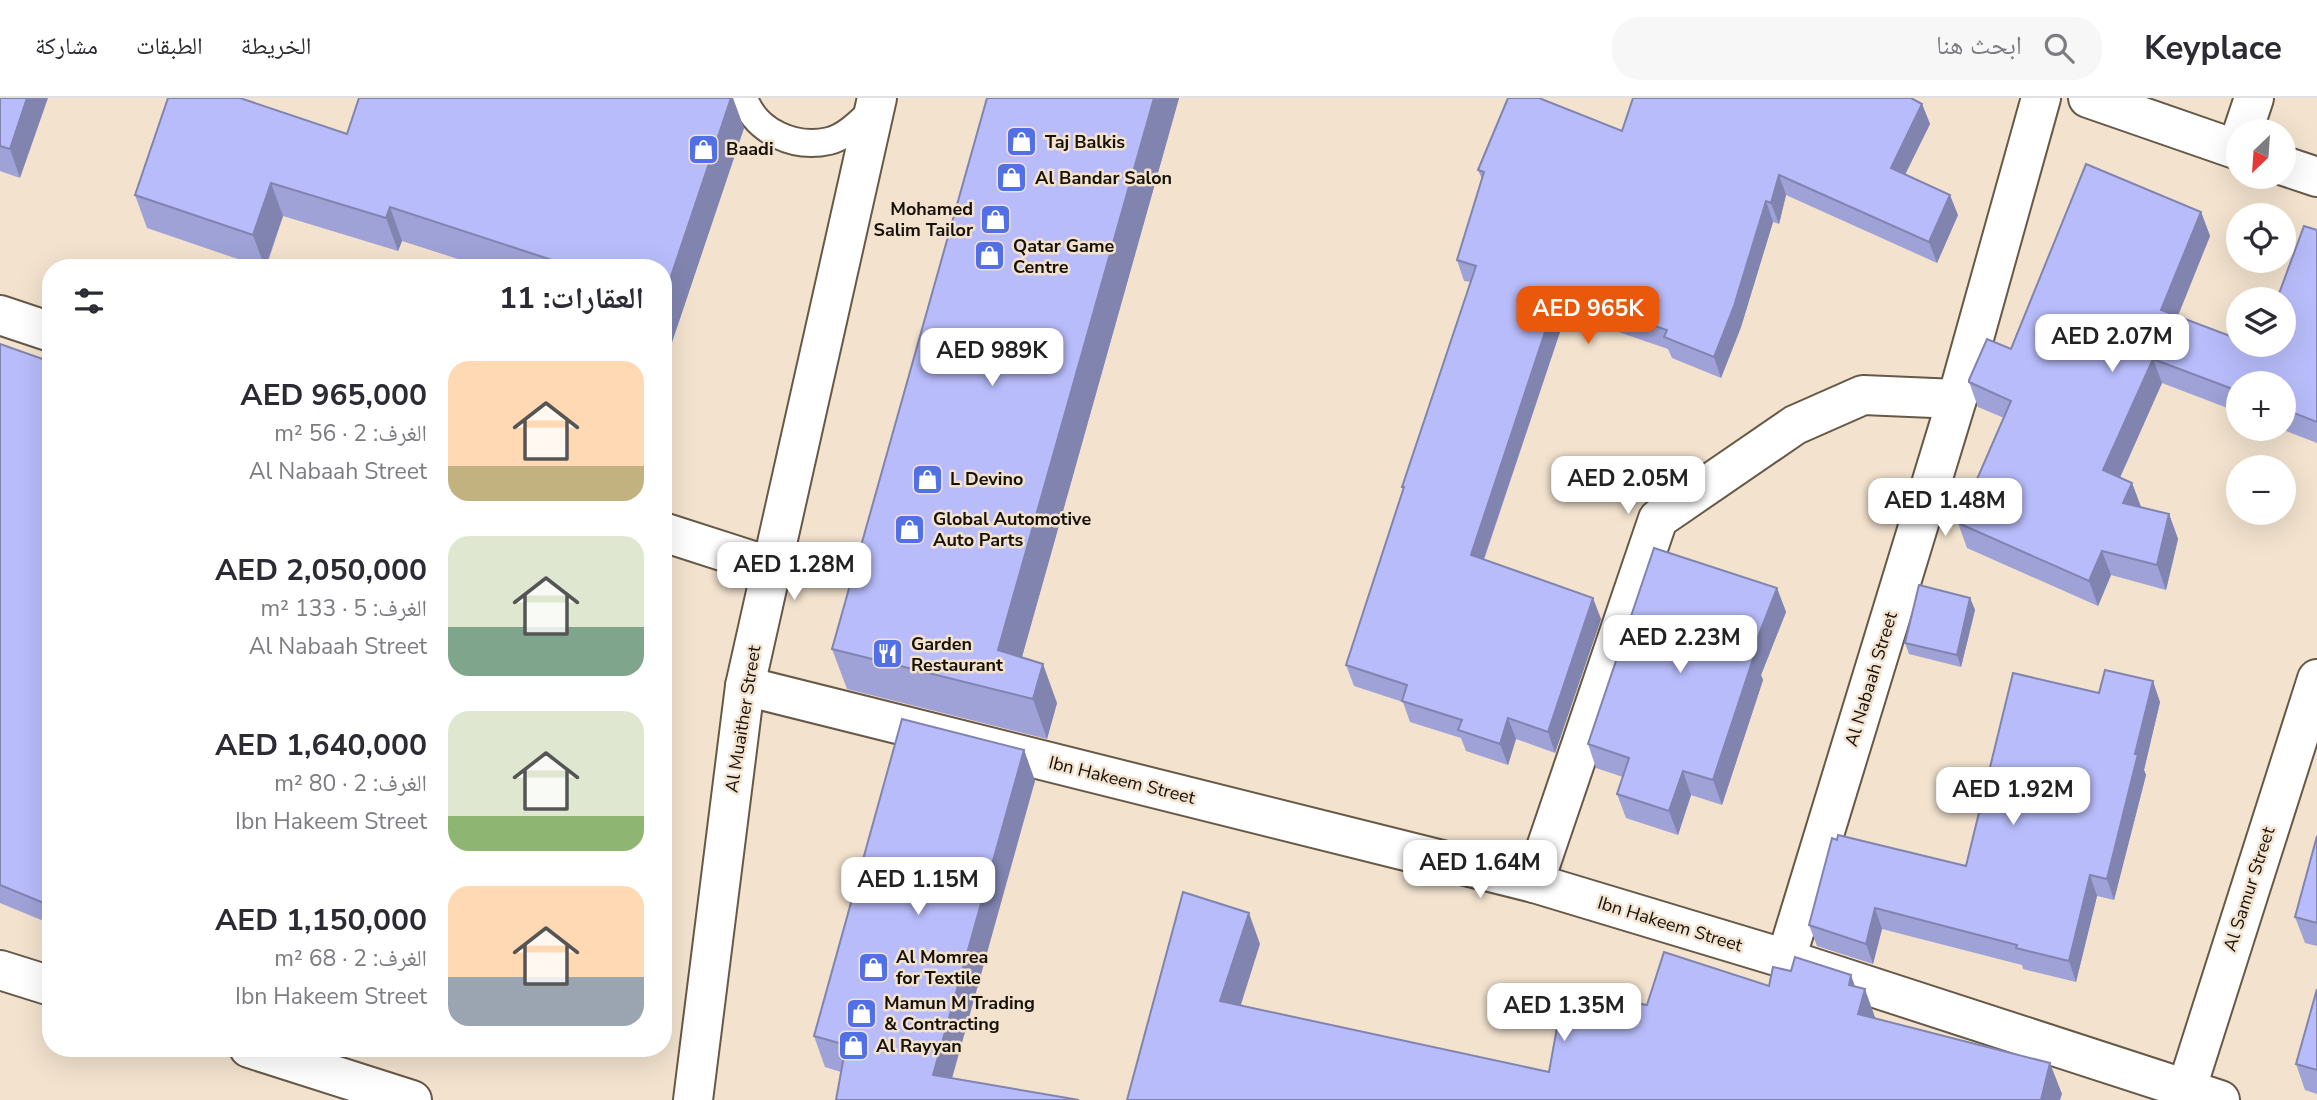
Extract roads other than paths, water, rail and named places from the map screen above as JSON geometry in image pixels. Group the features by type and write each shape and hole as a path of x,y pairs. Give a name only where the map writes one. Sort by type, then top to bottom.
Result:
{"street":[{"name":"Al Nabaah Street","path":"1786,959 1956,399 2041,98"},
{"path":"2088,98 2226,140"},
{"path":"2247,119 2254,98"},
{"name":"Al Muaither Street","path":"693,1100 745,686 875,104"},
{"path":"2296,170 2317,177"},
{"path":"0,316 42,329"},
{"path":"1534,883 1658,519 1795,425 1863,395 1956,399"},
{"path":"672,535 772,567"},
{"name":"Al Samur Street","path":"2196,1096 2317,679"},
{"name":"Ibn Hakeem Street","path":"745,686 1534,883 1786,959 2196,1096"},
{"path":"0,970 42,983"},
{"path":"270,1057 349,1090 412,1100"}],"lane":[{"path":"744,98 762,126 783,139 806,143 831,141 852,129 875,104"}],"place":[{"name":"Taj Balkis","path":"1022,142"},
{"name":"Baadi","path":"703,149"},
{"name":"Al Bandar Salon","path":"1012,178"},
{"name":"Mohamed Salim Tailor","path":"996,219"},
{"name":"Qatar Game Centre","path":"990,256"},
{"name":"L Devino","path":"927,479"},
{"name":"Global Automotive Auto Parts","path":"910,529"},
{"name":"Garden Restaurant","path":"888,654"},
{"name":"Al Momrea for Textile","path":"873,967"},
{"name":"Mamun M Trading & Contracting","path":"861,1013"},
{"name":"Al Rayyan","path":"853,1046"}]}
